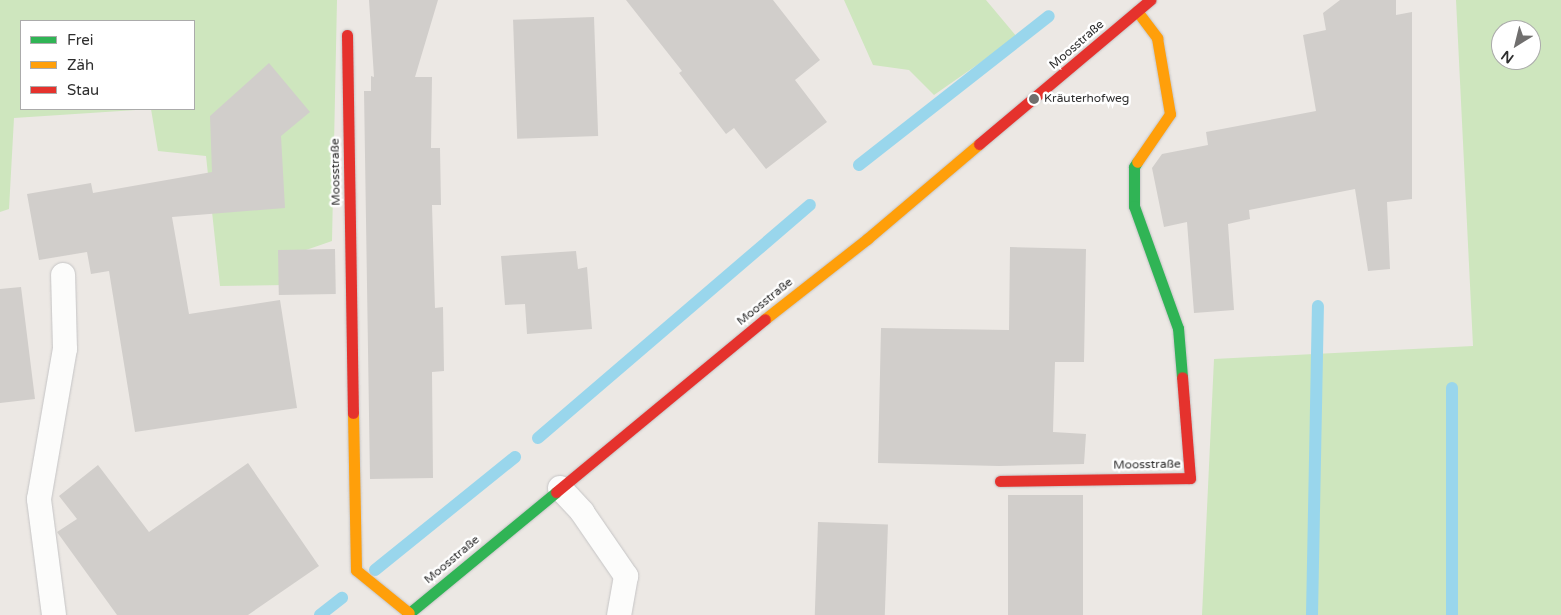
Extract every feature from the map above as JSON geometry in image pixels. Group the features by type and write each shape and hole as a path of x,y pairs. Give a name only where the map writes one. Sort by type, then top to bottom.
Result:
{"street":[{"name":"Moosstraße","path":"347,35 356,570 408,614 782,305 867,239 1150,0"},
{"name":"Moosstraße","path":"1000,481 1190,478 1178,328 1134,206 1134,168 1170,114 1157,38 1136,11"}],"lane":[{"path":"54,615 39,500 65,349 63,274"},
{"path":"560,488 582,512 626,576 619,615"}],"green space":[{"path":"0,0 337,0 332,241 283,258 286,285 220,286 206,156 158,151 151,110 195,110 195,20 20,20 20,110 136,110 14,118 9,209 0,212"},
{"path":"844,0 986,0 1017,37 934,95 909,70 873,65"},
{"path":"1456,0 1561,0 1561,615 1202,615 1214,359 1473,346"}],"building":[{"path":"369,0 438,0 415,77 432,77 431,148 440,148 441,205 432,205 435,308 443,307 444,371 432,372 433,478 370,479 364,91 371,91 371,76 374,77"},
{"path":"626,0 773,0 820,60 795,80 827,122 766,169 734,128 726,134 679,73 682,71"},
{"path":"1340,0 1396,0 1396,15 1412,12 1412,199 1387,202 1390,269 1368,271 1355,189 1249,210 1250,219 1228,224 1234,310 1194,313 1187,222 1164,227 1152,168 1162,154 1208,145 1206,132 1316,111 1303,35 1326,30 1323,13"},
{"path":"594,17 598,136 517,139 513,20"},
{"path":"269,63 310,112 281,136 285,208 172,217 189,314 280,300 297,408 135,432 109,271 91,274 87,252 39,260 27,194 91,183 93,193 212,172 210,116"},
{"path":"1010,247 1086,249 1084,362 1055,362 1053,432 1086,434 1084,464 999,466 878,463 881,328 1009,330"},
{"path":"335,249 336,294 279,295 278,250"},
{"path":"576,251 578,269 587,267 592,329 527,334 525,304 505,305 501,256"},
{"path":"21,287 35,399 0,403 0,289"},
{"path":"248,463 319,566 248,615 117,615 57,532 77,519 59,496 98,465 149,532"},
{"path":"1008,495 1083,495 1083,615 1008,615"},
{"path":"818,522 888,524 885,615 815,615"}],"waterway":[{"path":"859,165 1049,16"},
{"path":"538,438 810,205"},
{"path":"1312,615 1318,306"},
{"path":"1452,388 1452,615"},
{"path":"375,570 515,457"},
{"path":"320,615 342,598"}],"traffic: fast":[{"path":"1137,162 1134,167 1134,206 1178,328 1182,377"},
{"path":"407,615 556,492"}],"traffic: slow":[{"path":"1137,11 1157,38 1170,114 1137,162"},
{"path":"765,319 867,239 979,144"},
{"path":"353,413 356,570 409,613"}],"traffic: jam":[{"path":"979,144 1150,0"},
{"path":"347,35 353,413"},
{"path":"556,492 765,319"},
{"path":"1000,481 1190,478 1182,377"}],"place":[{"name":"Kräuterhofweg","path":"1034,99"}]}
